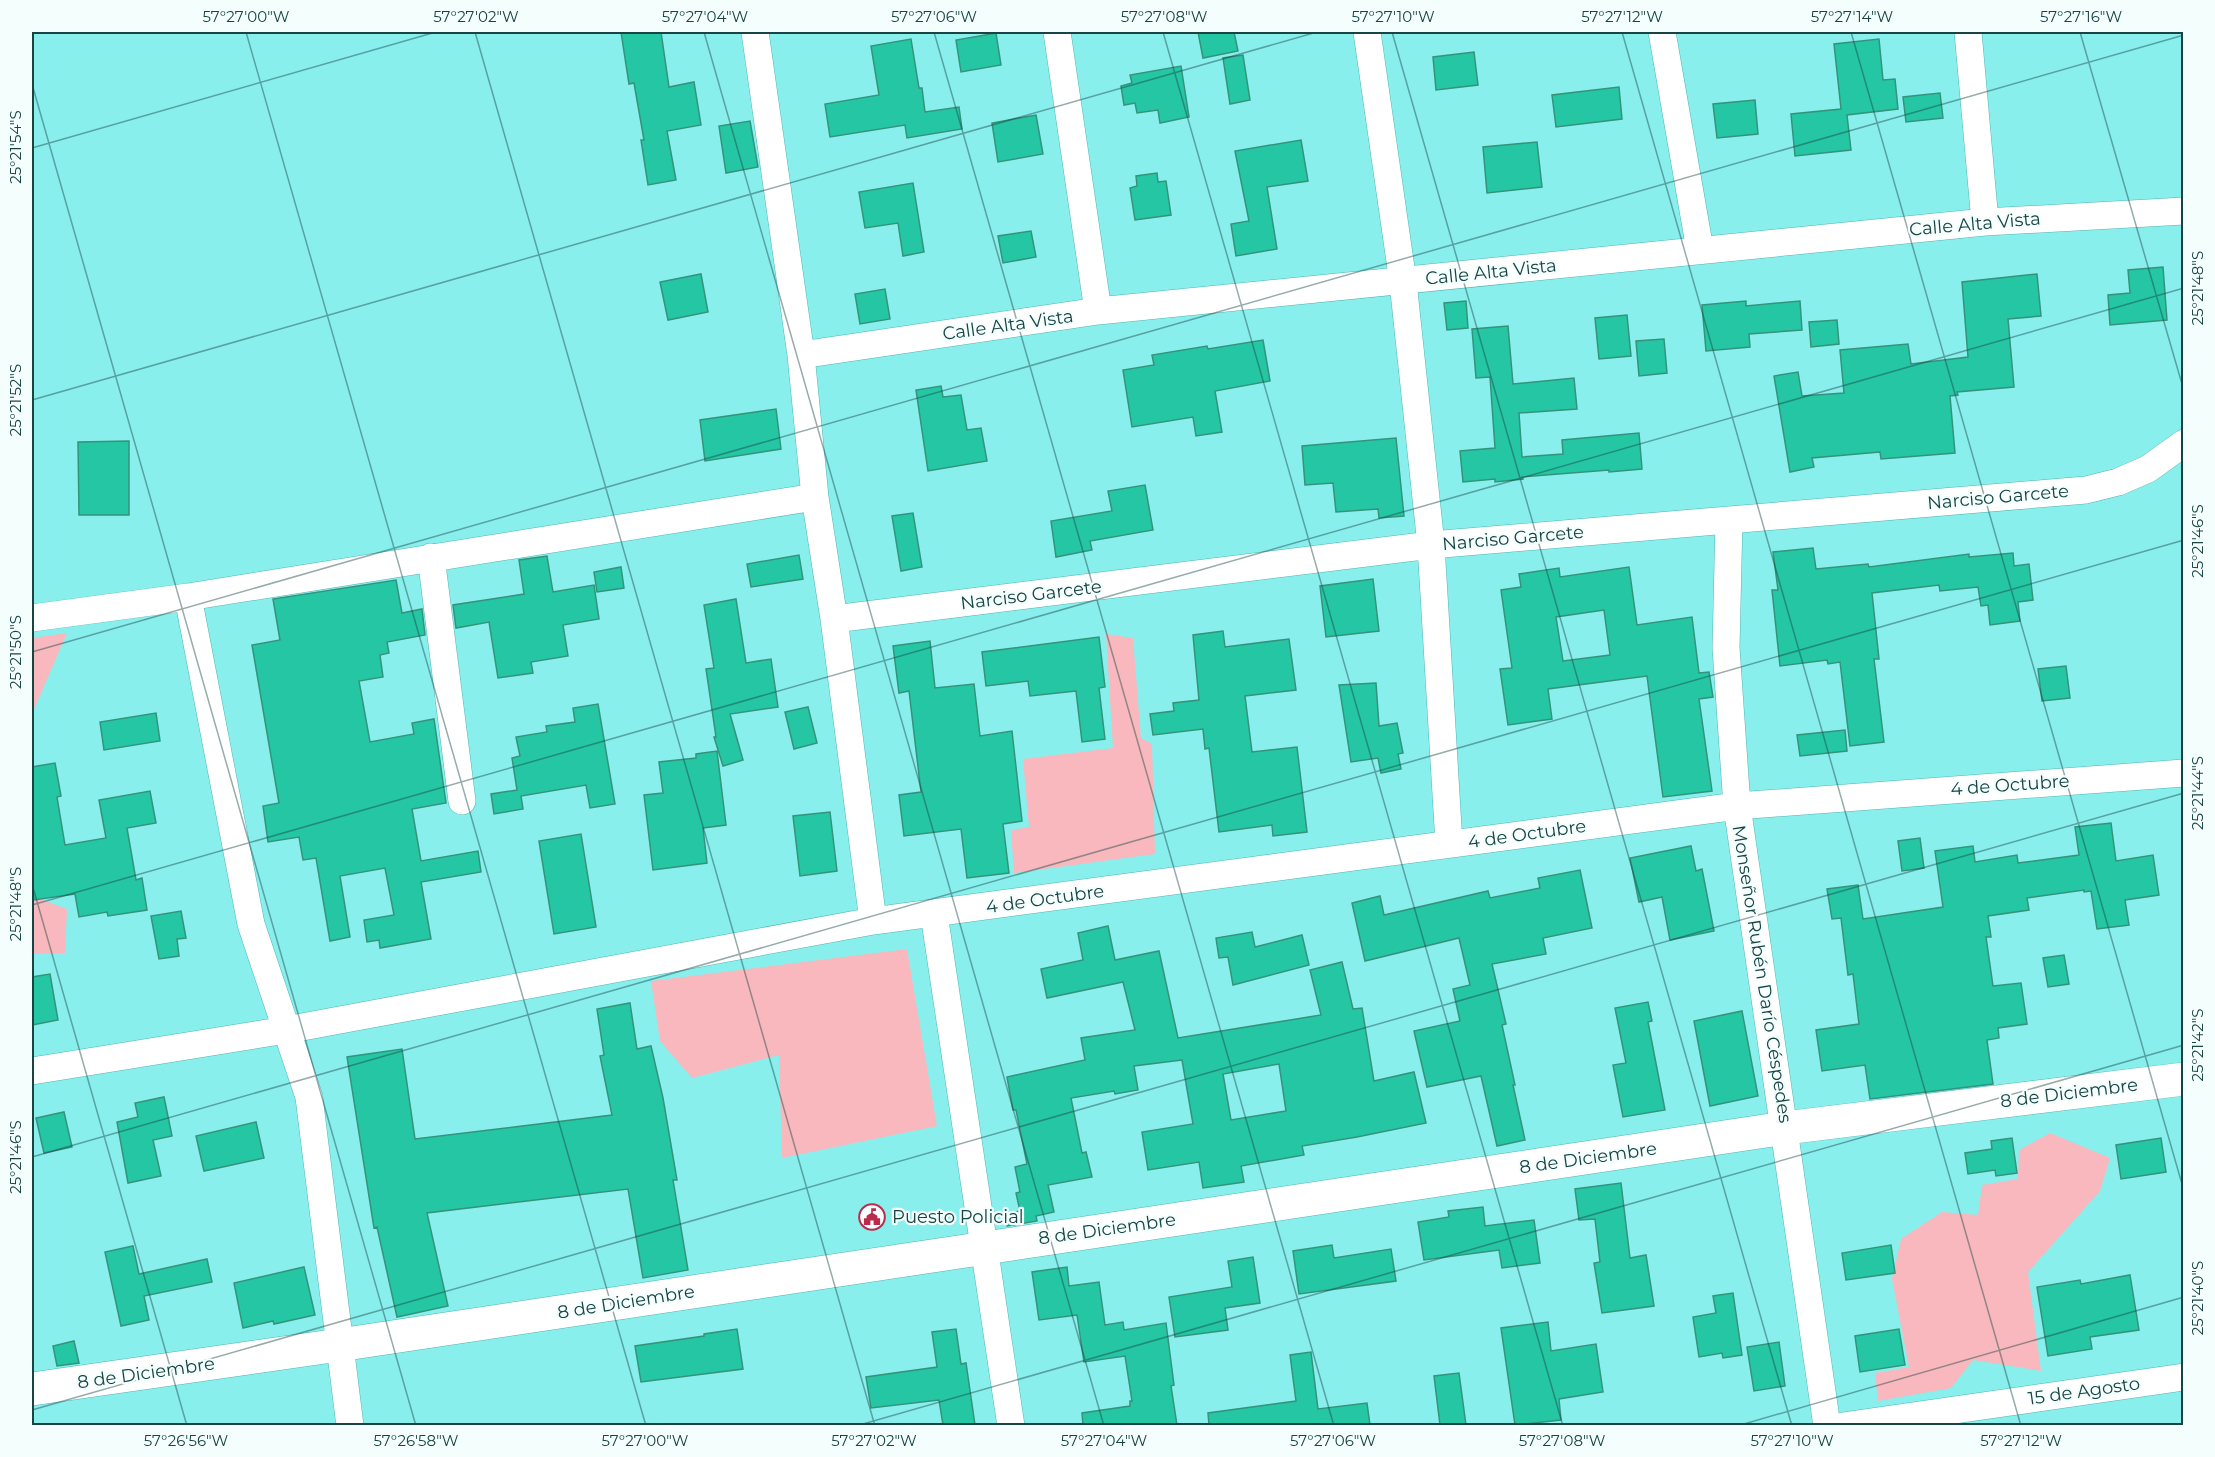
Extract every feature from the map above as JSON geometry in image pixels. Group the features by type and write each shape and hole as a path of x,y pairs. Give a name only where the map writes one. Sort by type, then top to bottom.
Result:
{"street":[{"path":"755,32 801,355 815,497 834,619 873,921"},
{"path":"1057,32 1098,311"},
{"path":"1366,32 1403,282 1431,545 1449,844"},
{"path":"1662,32 1700,250"},
{"path":"1968,32 1985,222"},
{"name":"Calle Alta Vista","path":"801,355 1098,311 1985,222 2184,211"},
{"name":"Narciso Garcete","path":"834,619 1431,545 2086,490 2118,482 2148,469 2184,443"},
{"path":"32,618 188,597 815,497"},
{"name":"Monseñor Rubén Darío Céspedes","path":"1730,520 1726,648 1737,806 1827,1425"},
{"path":"431,557 462,801"},
{"path":"188,597 251,924 309,1097 350,1425"},
{"name":"4 de Octubre","path":"32,1071 286,1030 873,921 1737,806 2184,773"},
{"path":"934,914 1011,1425"},
{"name":"8 de Diciembre","path":"32,1389 1785,1128 2184,1079"},
{"name":"15 de Agosto","path":"1842,1425 2184,1377"}],"shaded area":[{"path":"67,633 32,714 32,638"},
{"path":"1106,634 1133,638 1141,738 1152,744 1155,854 1014,873 1011,830 1029,827 1023,759 1113,748"},
{"path":"32,896 67,909 65,953 32,954"},
{"path":"907,949 937,1126 782,1158 779,1055 692,1078 660,1041 651,981"},
{"path":"2050,1133 2110,1158 2100,1191 2028,1272 2041,1371 1973,1360 1951,1388 1878,1401 1875,1373 1909,1367 1892,1279 1901,1239 1942,1212 1978,1215 1982,1185 2018,1179 2019,1150"}],"building":[{"path":"621,32 661,32 669,87 694,82 701,125 667,131 676,180 648,185 641,140 644,140 634,83 629,84"},
{"path":"1198,32 1234,32 1238,51 1203,58"},
{"path":"996,33 1001,65 961,72 956,40"},
{"path":"911,39 925,112 959,107 962,129 907,138 905,125 830,137 825,104 879,95 871,46"},
{"path":"1879,39 1883,80 1895,79 1898,109 1847,115 1851,150 1795,156 1791,114 1841,109 1834,44"},
{"path":"1474,52 1478,85 1436,90 1433,57"},
{"path":"1243,55 1250,100 1230,104 1223,58"},
{"path":"1181,66 1189,117 1160,123 1158,110 1137,113 1135,103 1124,105 1121,86 1132,83 1130,75"},
{"path":"1619,87 1622,119 1556,127 1552,95"},
{"path":"1940,93 1943,118 1906,122 1903,97"},
{"path":"1755,100 1758,134 1717,138 1713,104"},
{"path":"1036,115 1043,154 998,162 992,123"},
{"path":"750,121 758,167 726,173 719,126"},
{"path":"1301,140 1308,181 1267,187 1277,249 1236,256 1231,224 1249,221 1235,151"},
{"path":"1537,142 1542,187 1487,193 1483,147"},
{"path":"1157,173 1158,182 1166,181 1171,215 1135,220 1130,188 1137,186 1136,176"},
{"path":"913,183 924,252 903,256 898,223 865,228 859,192"},
{"path":"1031,231 1036,257 1003,263 998,236"},
{"path":"2163,267 2167,320 2110,325 2108,295 2130,293 2128,270"},
{"path":"701,274 708,312 668,320 660,282"},
{"path":"2037,274 2041,316 2008,319 2014,387 1957,392 1958,395 1950,396 1955,453 1881,459 1880,452 1812,458 1814,467 1790,472 1774,376 1798,372 1802,396 1844,393 1840,350 1908,344 1911,364 1968,357 1962,282"},
{"path":"885,289 890,319 860,324 855,294"},
{"path":"1466,301 1468,328 1447,330 1444,303"},
{"path":"1746,301 1746,306 1800,301 1802,330 1749,334 1750,347 1706,351 1702,305"},
{"path":"1627,315 1631,356 1599,359 1595,318"},
{"path":"1837,320 1839,344 1811,347 1809,322"},
{"path":"1508,326 1513,384 1574,378 1577,409 1519,413 1522,457 1563,454 1562,440 1639,433 1642,469 1522,477 1523,479 1495,482 1495,479 1463,482 1460,451 1495,448 1490,377 1476,378 1472,329"},
{"path":"1664,339 1667,373 1639,376 1636,341"},
{"path":"1263,340 1270,381 1215,391 1222,432 1196,436 1193,417 1132,427 1123,370 1154,365 1152,355"},
{"path":"941,386 943,397 961,395 967,430 981,428 987,461 928,471 916,390"},
{"path":"776,409 781,449 705,461 700,420"},
{"path":"1396,438 1404,516 1379,518 1378,509 1336,512 1333,483 1305,485 1302,446"},
{"path":"129,441 129,515 79,515 78,442"},
{"path":"1145,485 1153,530 1090,541 1092,550 1056,557 1051,521 1112,511 1108,491"},
{"path":"913,513 922,567 901,571 892,516"},
{"path":"1813,548 1816,569 1868,564 1869,567 1969,554 1969,557 2013,553 2014,566 2029,564 2033,600 2018,602 2020,621 1990,625 1988,605 1981,606 1978,587 1940,591 1939,585 1872,593 1879,659 1874,659 1884,742 1850,746 1840,662 1828,664 1827,660 1780,666 1772,590 1778,590 1773,552"},
{"path":"799,555 803,579 751,587 747,564"},
{"path":"547,556 553,592 594,585 599,619 563,625 568,656 531,662 533,673 498,678 489,622 456,628 453,605 524,594 519,560"},
{"path":"621,567 624,588 597,592 594,572"},
{"path":"1629,567 1637,625 1692,617 1699,673 1709,672 1713,697 1699,699 1712,791 1663,797 1647,676 1548,689 1552,719 1508,725 1500,669 1512,668 1501,590 1521,587 1519,574 1559,568 1560,577","holes":["1604,610 1610,655 1563,661 1556,617"]},
{"path":"1373,579 1379,631 1326,637 1320,586"},
{"path":"396,580 402,613 422,609 425,635 387,642 389,653 380,655 383,677 359,681 370,742 414,734 412,723 434,719 446,803 412,809 421,861 478,851 481,872 421,882 431,939 380,948 379,940 367,942 364,920 394,915 385,868 340,876 350,937 330,941 316,858 303,860 299,837 268,842 263,806 279,803 252,645 280,640 273,599"},
{"path":"736,599 746,663 771,659 778,707 730,714 743,760 723,766 714,737 716,737 706,669 714,668 704,605"},
{"path":"1223,631 1225,647 1289,639 1296,690 1245,696 1252,752 1297,747 1307,832 1273,836 1272,825 1219,832 1209,748 1205,749 1203,729 1153,735 1150,714 1174,711 1173,703 1199,700 1193,635"},
{"path":"1099,637 1105,687 1099,688 1105,739 1082,742 1076,691 1030,696 1028,681 986,686 982,652"},
{"path":"930,641 935,688 974,684 980,736 1012,731 1022,821 1003,824 1009,873 967,878 961,829 904,836 899,795 921,792 909,691 899,693 893,646"},
{"path":"2066,666 2070,698 2042,701 2038,669"},
{"path":"1376,683 1379,726 1397,723 1403,753 1398,754 1401,769 1381,773 1378,758 1351,762 1339,685"},
{"path":"598,704 615,804 590,808 586,785 521,796 523,809 494,814 491,794 517,790 512,758 520,756 516,737 547,732 546,726 575,722 573,708"},
{"path":"808,707 817,743 794,749 785,712"},
{"path":"156,713 160,741 104,750 100,722"},
{"path":"1845,730 1847,751 1800,756 1797,735"},
{"path":"717,751 726,825 703,828 707,863 653,870 644,795 663,793 659,762 696,758 696,754"},
{"path":"55,763 61,796 57,797 65,845 106,838 99,800 150,791 156,823 127,828 136,880 142,878 147,910 108,916 107,912 79,917 75,894 34,900 32,767"},
{"path":"830,812 837,871 800,876 793,816"},
{"path":"2111,823 2116,861 2153,855 2159,895 2125,900 2129,925 2097,929 2091,891 2084,892 2084,890 2027,898 2029,910 1988,916 1991,937 1986,937 1993,986 2021,983 2027,1024 1998,1028 1999,1038 1987,1040 1993,1084 1870,1099 1865,1065 1822,1071 1816,1030 1859,1024 1853,974 1848,975 1841,918 1832,919 1827,889 1858,885 1863,919 1943,907 1935,851 1973,846 1975,862 2017,855 2018,863 2079,855 2075,827"},
{"path":"581,834 596,927 554,934 539,841"},
{"path":"1920,838 1924,868 1902,871 1898,841"},
{"path":"1691,846 1696,871 1702,869 1714,931 1670,940 1662,897 1639,902 1630,858"},
{"path":"1580,870 1592,928 1543,938 1546,954 1492,964 1506,1024 1502,1025 1525,1140 1497,1146 1481,1076 1427,1087 1414,1031 1460,1021 1453,989 1470,985 1459,938 1365,961 1352,903 1380,896 1384,915 1488,891 1490,898 1540,888 1538,878"},
{"path":"181,911 186,938 177,939 179,956 159,959 151,916"},
{"path":"1108,926 1115,960 1159,951 1178,1038 1321,1015 1310,970 1342,962 1353,1009 1362,1008 1374,1081 1414,1072 1426,1123 1302,1146 1304,1155 1241,1166 1244,1182 1203,1188 1199,1162 1148,1170 1142,1132 1193,1124 1182,1060 1134,1066 1138,1090 1115,1094 1114,1091 1071,1098 1082,1153 1086,1152 1092,1177 1048,1185 1054,1212 1036,1216 1037,1221 1007,1226 1005,1214 1020,1211 1016,1193 1020,1192 1015,1167 1027,1164 1007,1077 1085,1060 1081,1038 1135,1030 1123,982 1047,998 1041,969 1083,960 1078,933","holes":["1279,1064 1286,1111 1231,1120 1223,1074"]},
{"path":"1252,932 1255,947 1302,935 1309,965 1233,985 1228,957 1219,958 1216,938"},
{"path":"2064,955 2069,984 2048,987 2043,958"},
{"path":"50,974 58,1020 32,1025 32,977"},
{"path":"1648,1002 1652,1021 1648,1022 1665,1110 1623,1117 1613,1065 1626,1063 1615,1008"},
{"path":"630,1003 637,1049 651,1046 663,1098 677,1180 673,1180 688,1270 643,1278 628,1189 427,1213 448,1306 397,1317 377,1227 374,1228 347,1057 402,1049 415,1139 612,1115 600,1056 604,1055 597,1009"},
{"path":"1742,1011 1758,1096 1710,1106 1694,1021"},
{"path":"164,1097 172,1136 153,1140 161,1176 128,1183 117,1122 138,1117 135,1103"},
{"path":"64,1112 72,1147 44,1153 36,1118"},
{"path":"256,1122 264,1158 204,1171 196,1136"},
{"path":"2012,1138 2017,1173 1996,1176 1995,1170 1968,1174 1965,1153 1992,1149 1991,1141"},
{"path":"2161,1138 2166,1172 2121,1179 2116,1145"},
{"path":"1621,1183 1630,1258 1646,1255 1654,1306 1602,1313 1594,1263 1600,1262 1595,1219 1579,1220 1575,1189"},
{"path":"1483,1207 1485,1226 1534,1220 1540,1263 1502,1268 1499,1250 1424,1260 1418,1222 1449,1217 1448,1211"},
{"path":"1332,1245 1334,1258 1391,1249 1396,1281 1299,1294 1293,1251"},
{"path":"1891,1245 1895,1273 1846,1280 1842,1253"},
{"path":"133,1246 139,1274 207,1259 212,1282 144,1296 149,1320 121,1326 105,1252"},
{"path":"1253,1257 1260,1303 1225,1308 1228,1330 1175,1337 1169,1297 1232,1287 1228,1261"},
{"path":"304,1267 315,1315 243,1328 234,1283"},
{"path":"1067,1267 1069,1286 1099,1282 1105,1325 1123,1322 1124,1330 1166,1323 1177,1425 1083,1425 1082,1413 1130,1406 1130,1401 1132,1401 1125,1356 1084,1362 1077,1315 1039,1320 1032,1272"},
{"path":"2130,1275 2139,1330 2090,1337 2092,1349 2048,1356 2037,1287 2080,1280 2081,1284"},
{"path":"1733,1293 1742,1355 1723,1358 1722,1353 1699,1357 1693,1317 1716,1313 1713,1296"},
{"path":"1548,1322 1551,1351 1596,1344 1603,1392 1559,1399 1561,1420 1515,1425 1501,1328"},
{"path":"737,1329 743,1369 641,1382 635,1346"},
{"path":"956,1329 961,1364 966,1363 975,1425 943,1425 939,1400 871,1408 866,1377 937,1367 932,1332"},
{"path":"1899,1329 1905,1365 1860,1372 1855,1336"},
{"path":"74,1341 79,1363 57,1366 53,1346"},
{"path":"1779,1342 1785,1386 1754,1391 1747,1347"},
{"path":"1311,1352 1318,1409 1367,1403 1370,1425 1209,1425 1208,1413 1296,1401 1290,1355"},
{"path":"1459,1373 1466,1425 1440,1425 1434,1376"}],"place":[{"name":"Puesto Policial","path":"872,1217"}]}
